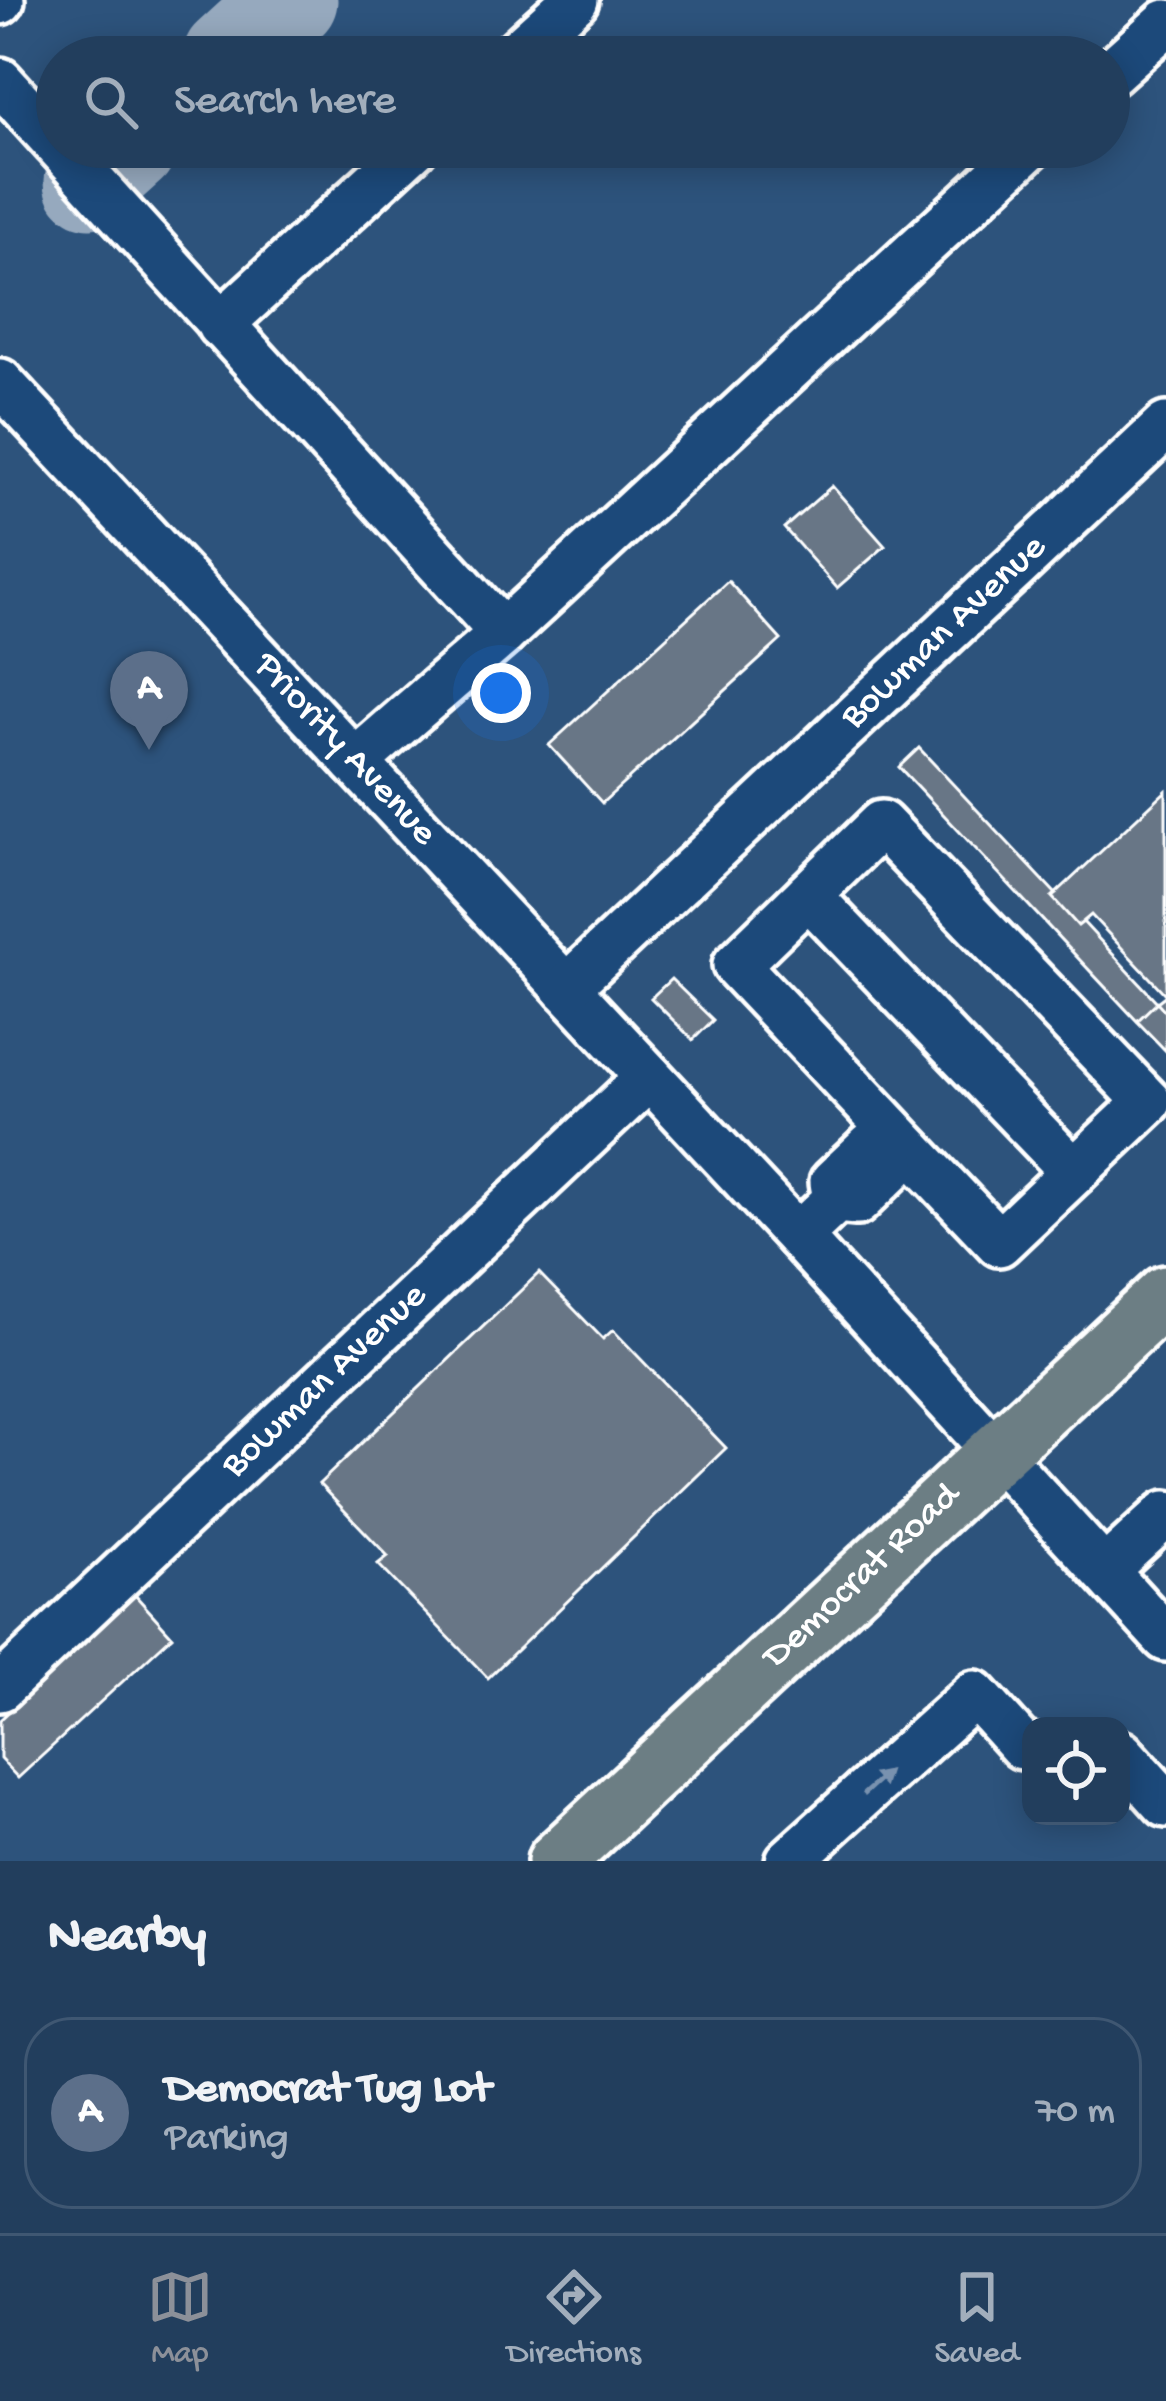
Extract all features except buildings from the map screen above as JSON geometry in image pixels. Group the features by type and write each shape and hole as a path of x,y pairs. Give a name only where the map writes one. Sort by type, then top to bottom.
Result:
{"main road":[{"name":"Democrat Road","path":"557,1861 1166,1294"}],"street":[{"path":"535,36 575,0"},
{"path":"1130,55 1166,23"},
{"path":"0,81 36,121"},
{"path":"78,168 502,633"},
{"path":"220,325 390,168"},
{"path":"355,762 502,633 1006,168"},
{"name":"Priority Avenue","path":"0,382 798,1236 1166,1638"},
{"name":"Bowman Avenue","path":"566,988 1166,426"},
{"path":"881,824 1148,1102 999,1243 897,1145 736,964 808,895 881,824"},
{"path":"808,895 1074,1172"},
{"name":"Bowman Avenue","path":"0,1688 649,1077"},
{"path":"798,1236 836,1200 856,1202 893,1167 897,1145"},
{"path":"1105,1570 1166,1514"},
{"path":"789,1861 975,1694 1022,1746"},
{"path":"1130,1764 1166,1804"}],"taxiway":[{"path":"252,36 291,0"},
{"path":"91,182 107,168"}],"place":[{"name":"Democrat Tug Lot","path":"149,750"}]}
